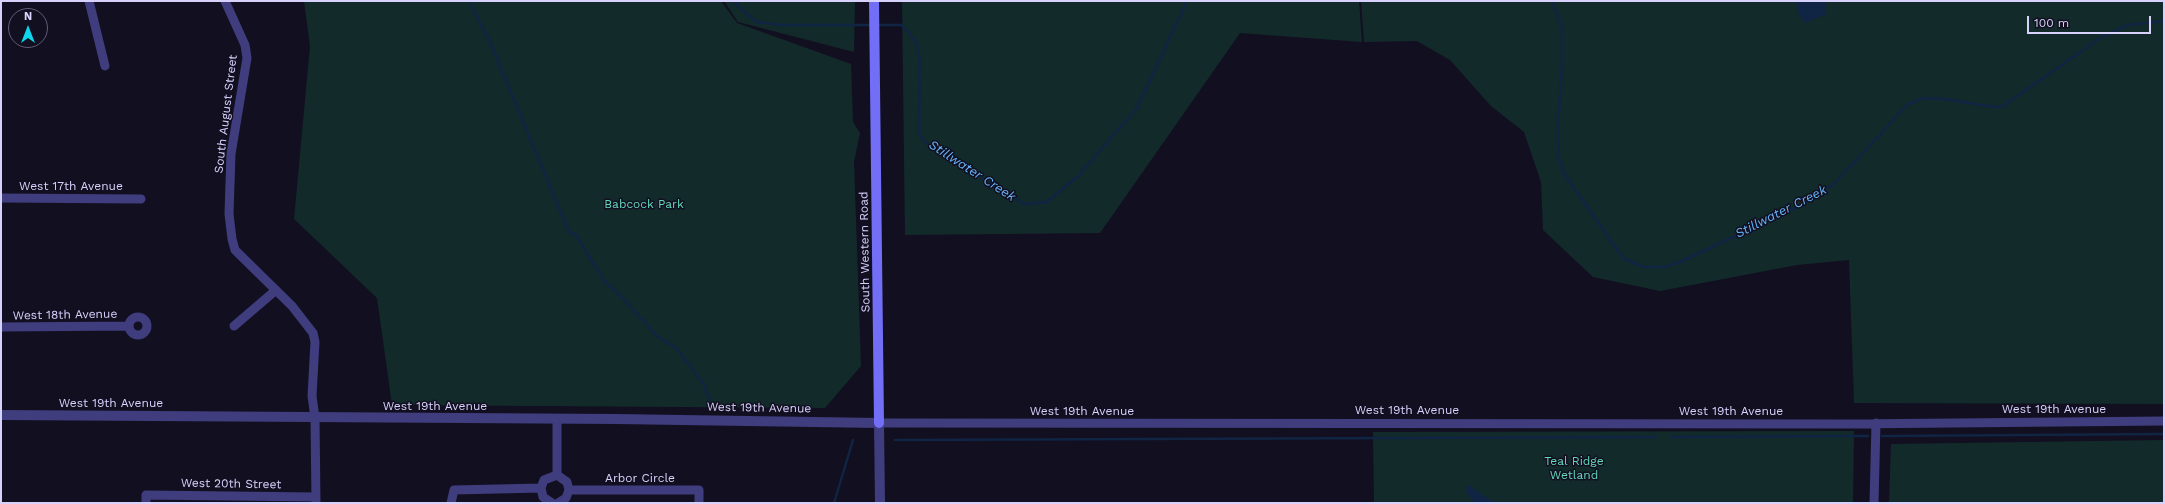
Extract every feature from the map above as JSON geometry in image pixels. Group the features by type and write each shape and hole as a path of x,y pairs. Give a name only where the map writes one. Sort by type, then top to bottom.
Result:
{"main road":[{"name":"South Western Road","path":"874,1 879,423"}],"street":[{"path":"89,1 106,66"},
{"name":"South August Street","path":"225,1 245,45 246,58 232,154 229,214 232,239 235,250 276,290 313,333 315,342 312,396 316,500"},
{"name":"West 17th Avenue","path":"1,198 141,199"},
{"path":"234,326 276,290"},
{"name":"West 18th Avenue","path":"1,327 128,326"},
{"name":"West 19th Avenue","path":"1,415 1003,424 1876,423 2164,421"},
{"path":"557,419 557,475"},
{"name":"South Western Road","path":"879,423 880,503"},
{"path":"1874,503 1876,423"},
{"path":"552,503 543,497 541,488 544,480 557,475 567,482 569,490 566,498 558,503"},
{"path":"451,503 454,490 541,488"},
{"name":"Arbor Circle","path":"569,490 699,490 699,503"},
{"name":"West 20th Street","path":"146,499 316,500"}],"green space":[{"name":"Babcock Park","path":"304,1 721,1 737,23 851,64 853,122 860,133 854,162 861,366 825,408 392,405 377,298 294,219 310,46"},
{"path":"724,1 855,1 854,52 738,22"},
{"path":"902,1 1359,1 1362,42 1240,33 1100,233 905,235"},
{"path":"1361,1 2164,1 2164,404 1854,403 1849,260 1797,265 1660,291 1593,277 1543,230 1541,182 1524,132 1491,106 1450,60 1417,41 1364,42"},
{"name":"Teal Ridge Wetland","path":"1854,431 1853,503 1374,503 1373,432"},
{"path":"2164,440 2164,503 1889,503 1891,444"}],"water":[{"path":"1796,1 1826,1 1825,15 1805,23 1798,14"},
{"path":"1467,484 1495,503 1475,503 1466,492"}],"waterway":[{"path":"469,1 490,42 569,232 576,235 604,281 618,293 658,337 676,348 703,383 710,400"},
{"name":"Stillwater Creek","path":"733,1 756,22 782,25 872,25"},
{"name":"Stillwater Creek","path":"877,25 902,25 917,43 920,62 919,134 928,145 1024,204 1047,202 1078,176 1137,108 1187,1"},
{"name":"Stillwater Creek","path":"1552,1 1562,28 1562,66 1558,123 1559,160 1565,175 1623,258 1643,267 1664,267 1680,262 1793,209 1814,197 1834,184 1907,105 1923,98 1944,99 1994,107 2003,106 2102,37 2128,25 2164,21"},
{"path":"1882,436 2164,434"},
{"path":"1670,437 1868,436"},
{"path":"895,440 1656,437"},
{"path":"834,503 853,440"}]}
